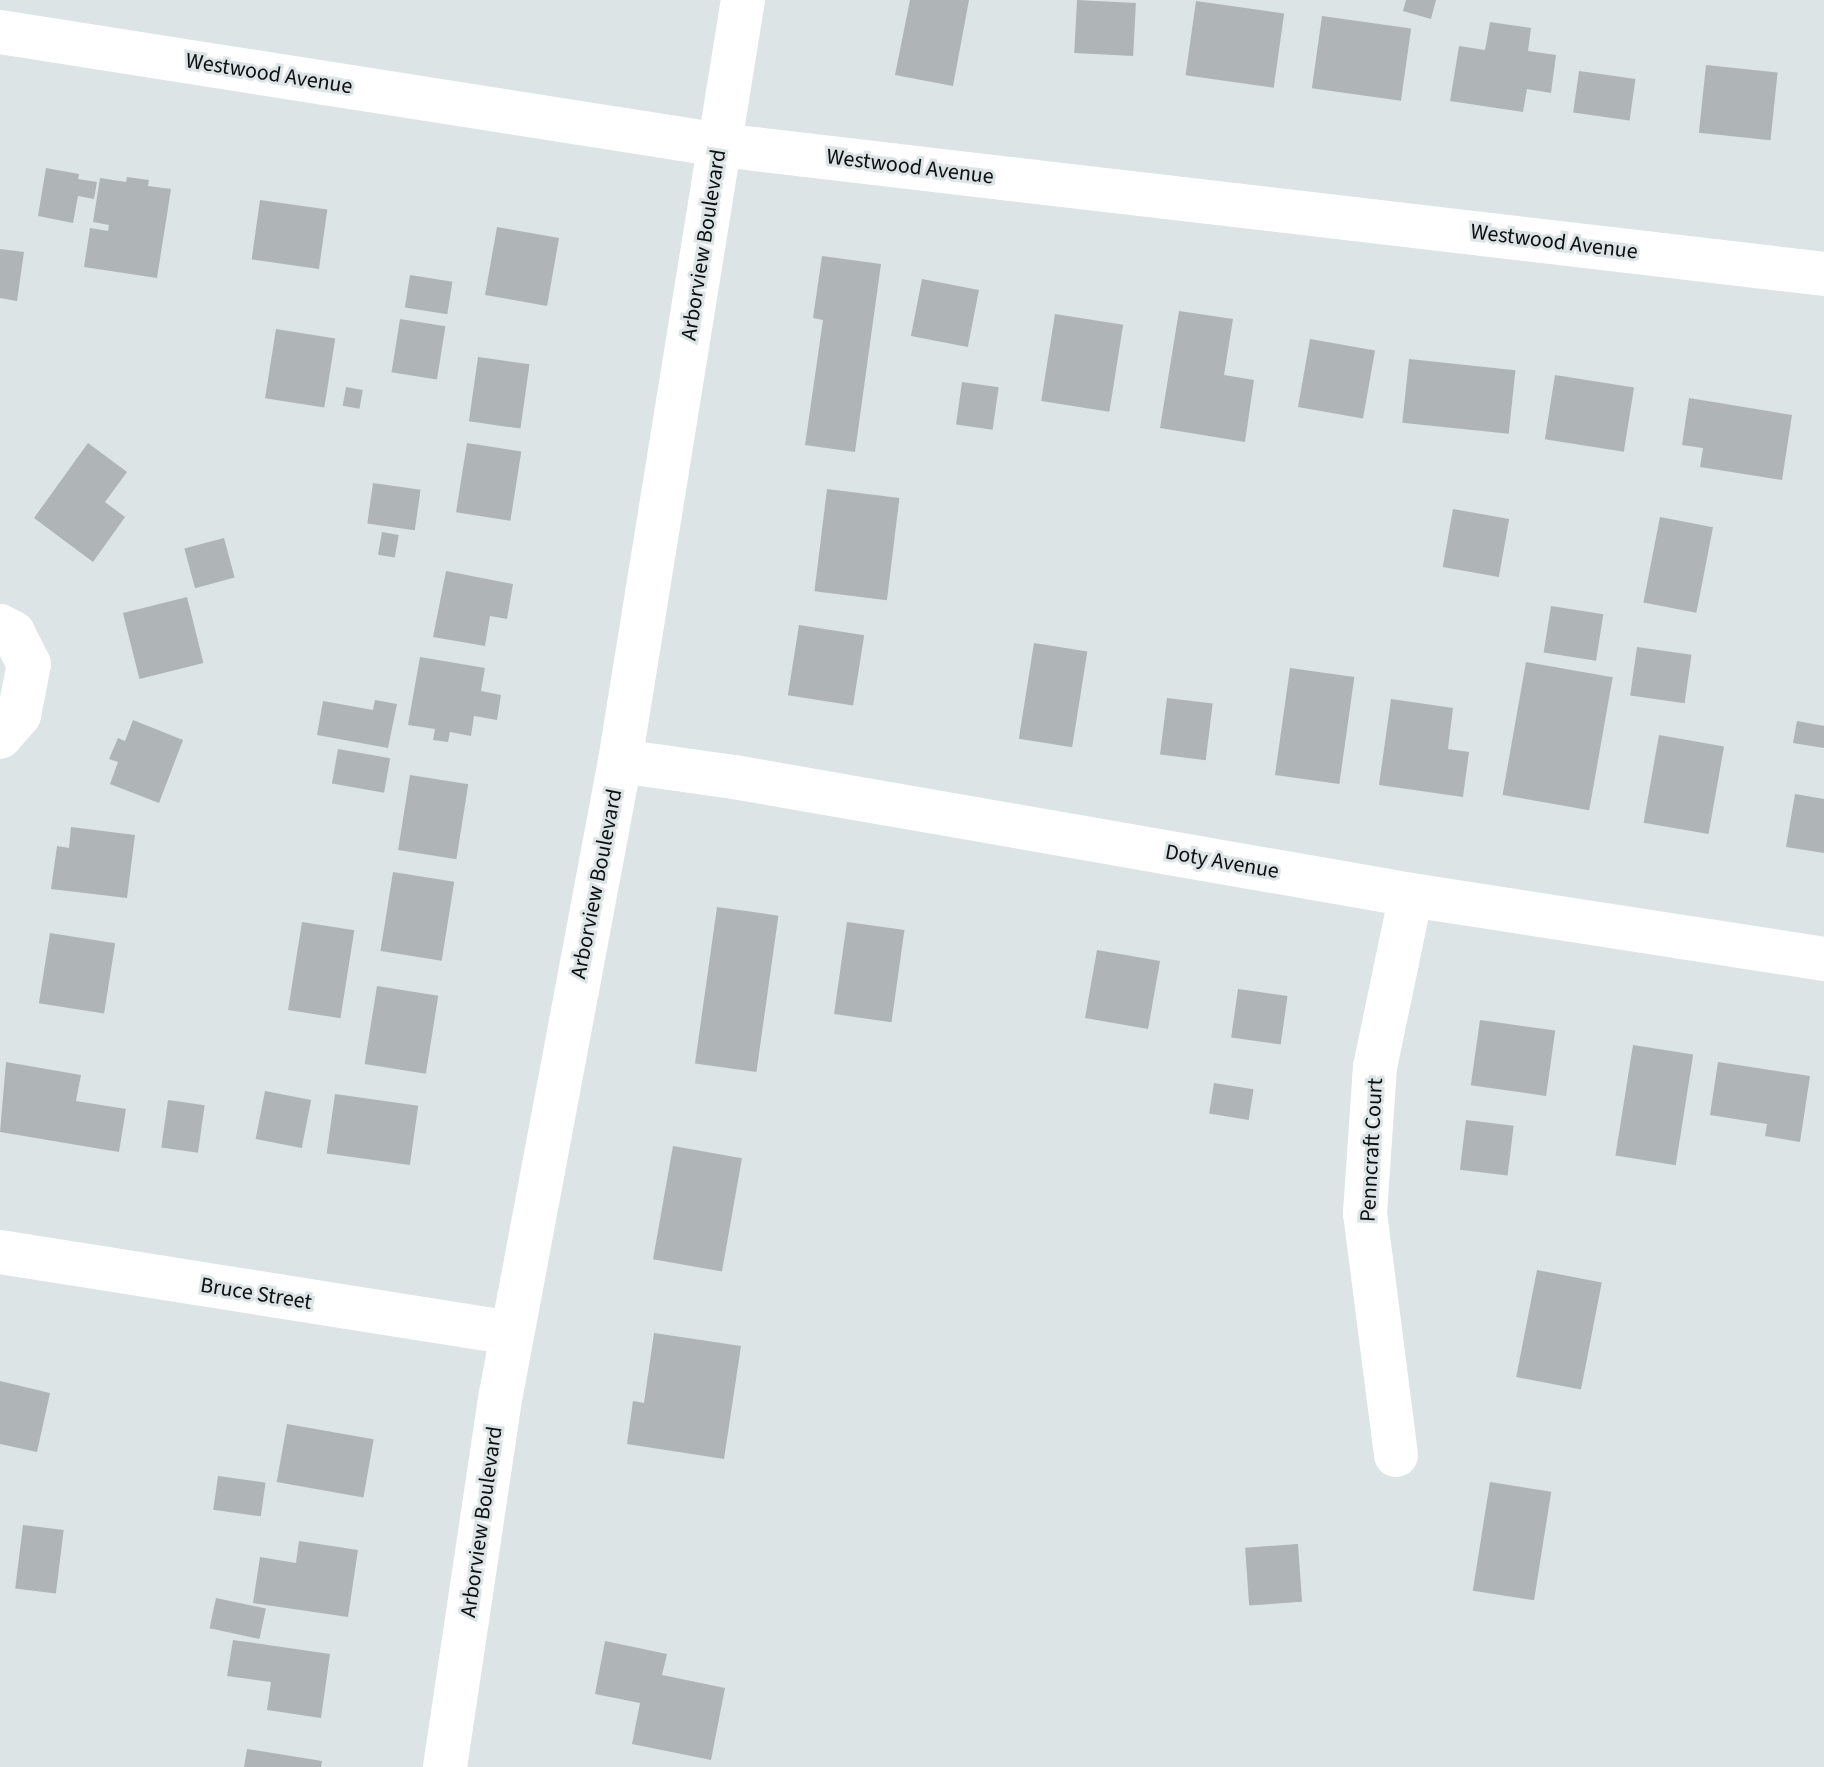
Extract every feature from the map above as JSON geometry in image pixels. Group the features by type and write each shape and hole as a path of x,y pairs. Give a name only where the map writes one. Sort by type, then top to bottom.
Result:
{"street":[{"name":"Arborview Boulevard","path":"445,1767 512,1333 620,761 743,0"},
{"name":"Westwood Avenue","path":"0,32 720,145 1824,274"},
{"path":"0,626 13,633 29,664 19,715 0,737"},
{"name":"Doty Avenue","path":"620,761 734,777 1411,895 1824,959"},
{"name":"Penncraft Court","path":"1396,1455 1365,1213 1375,1067 1411,895"},
{"name":"Bruce Street","path":"0,1252 512,1333"}],"building":[{"path":"910,0 969,0 953,86 895,75"},
{"path":"1077,0 1136,3 1133,56 1074,53"},
{"path":"1406,0 1436,0 1431,19 1403,11"},
{"path":"1196,1 1284,13 1274,88 1186,75"},
{"path":"1322,16 1411,29 1401,101 1312,88"},
{"path":"1490,22 1531,28 1528,51 1556,55 1551,93 1527,89 1523,112 1450,101 1459,46 1485,50"},
{"path":"1706,65 1778,73 1770,140 1699,133"},
{"path":"1579,71 1635,79 1630,121 1573,113"},
{"path":"46,168 79,174 78,179 97,182 94,199 78,196 73,223 38,216"},
{"path":"127,177 149,180 148,186 171,189 157,278 84,267 90,228 108,231 109,225 93,222 100,178 126,182"},
{"path":"260,200 327,209 319,269 252,259"},
{"path":"497,227 559,238 547,306 485,295"},
{"path":"0,249 24,252 17,301 0,298"},
{"path":"822,256 881,264 855,452 805,445 823,320 813,318"},
{"path":"410,275 452,282 447,314 405,308"},
{"path":"922,279 979,290 968,347 911,336"},
{"path":"1179,311 1233,319 1224,375 1254,380 1245,442 1160,428"},
{"path":"1055,314 1123,325 1109,412 1041,401"},
{"path":"400,319 445,326 437,380 392,372"},
{"path":"276,329 335,338 324,408 265,398"},
{"path":"1310,339 1375,350 1363,418 1298,407"},
{"path":"478,357 529,364 520,429 469,421"},
{"path":"1409,359 1515,370 1509,434 1402,423"},
{"path":"1555,375 1634,388 1624,452 1545,439"},
{"path":"962,382 999,387 993,430 956,425"},
{"path":"346,387 363,390 359,409 343,406"},
{"path":"1689,398 1792,415 1782,480 1700,467 1703,448 1682,445"},
{"path":"88,443 127,472 105,502 125,517 93,562 34,518"},
{"path":"467,443 521,452 510,521 456,512"},
{"path":"373,483 421,490 415,530 367,524"},
{"path":"827,489 899,498 887,600 814,591"},
{"path":"1453,509 1509,519 1499,577 1443,567"},
{"path":"1660,517 1713,527 1696,613 1643,602"},
{"path":"382,532 399,535 395,558 378,555"},
{"path":"224,538 235,578 195,588 184,549"},
{"path":"446,571 513,584 507,619 490,616 485,646 433,637"},
{"path":"187,597 203,663 139,679 123,613"},
{"path":"1551,606 1603,614 1596,661 1544,652"},
{"path":"799,625 864,635 853,705 788,695"},
{"path":"1034,643 1087,651 1072,747 1019,739"},
{"path":"1637,647 1691,655 1685,703 1630,696"},
{"path":"420,657 485,668 481,691 501,695 497,720 474,716 471,736 450,732 448,742 433,740 435,729 408,725"},
{"path":"1526,662 1613,677 1589,810 1503,795"},
{"path":"1290,668 1354,677 1339,784 1275,775"},
{"path":"1167,698 1213,704 1206,760 1160,755"},
{"path":"1391,699 1453,708 1448,749 1469,752 1463,797 1379,785"},
{"path":"375,700 397,704 388,748 317,735 323,701 373,710"},
{"path":"133,720 183,740 159,803 110,784 118,762 109,759 118,738 125,741"},
{"path":"1797,721 1824,726 1824,748 1793,743"},
{"path":"1659,735 1724,746 1709,834 1644,823"},
{"path":"338,749 390,758 384,793 332,783"},
{"path":"410,775 468,784 456,859 398,850"},
{"path":"1795,794 1824,799 1824,853 1786,847"},
{"path":"71,827 135,835 127,898 51,889 57,846 69,848"},
{"path":"393,872 454,882 442,961 380,951"},
{"path":"717,907 778,916 756,1072 695,1063"},
{"path":"302,922 354,930 340,1018 288,1010"},
{"path":"847,922 904,930 891,1022 834,1014"},
{"path":"50,933 115,943 104,1013 39,1003"},
{"path":"1097,950 1160,961 1148,1029 1085,1018"},
{"path":"377,986 438,996 426,1074 365,1064"},
{"path":"1238,989 1288,996 1281,1044 1231,1038"},
{"path":"1480,1020 1555,1031 1546,1096 1471,1085"},
{"path":"1633,1045 1693,1055 1676,1165 1615,1156"},
{"path":"6,1062 81,1075 76,1101 126,1109 119,1152 0,1132"},
{"path":"1718,1062 1810,1076 1800,1142 1765,1136 1767,1124 1710,1115"},
{"path":"1214,1083 1254,1089 1249,1120 1209,1114"},
{"path":"265,1091 311,1100 302,1148 256,1139"},
{"path":"335,1094 418,1106 410,1165 327,1153"},
{"path":"168,1100 205,1105 198,1153 161,1148"},
{"path":"1466,1120 1514,1126 1508,1175 1460,1170"},
{"path":"673,1146 742,1158 722,1271 653,1259"},
{"path":"1537,1270 1602,1283 1581,1390 1516,1377"},
{"path":"654,1333 741,1346 724,1459 627,1444 633,1401 644,1403"},
{"path":"0,1381 50,1393 37,1452 0,1444"},
{"path":"287,1424 374,1439 363,1497 277,1482"},
{"path":"218,1476 266,1483 261,1516 213,1510"},
{"path":"1490,1482 1551,1492 1534,1600 1473,1591"},
{"path":"23,1525 64,1530 56,1594 15,1589"},
{"path":"299,1541 358,1550 348,1617 253,1603 260,1557 296,1563"},
{"path":"1298,1544 1302,1602 1249,1606 1245,1548"},
{"path":"216,1598 266,1609 259,1639 210,1628"},
{"path":"233,1640 330,1654 321,1718 267,1710 271,1682 227,1676"},
{"path":"605,1641 667,1654 662,1675 725,1688 711,1760 632,1744 640,1703 595,1694"},
{"path":"247,1749 322,1761 321,1767 244,1767"}]}
